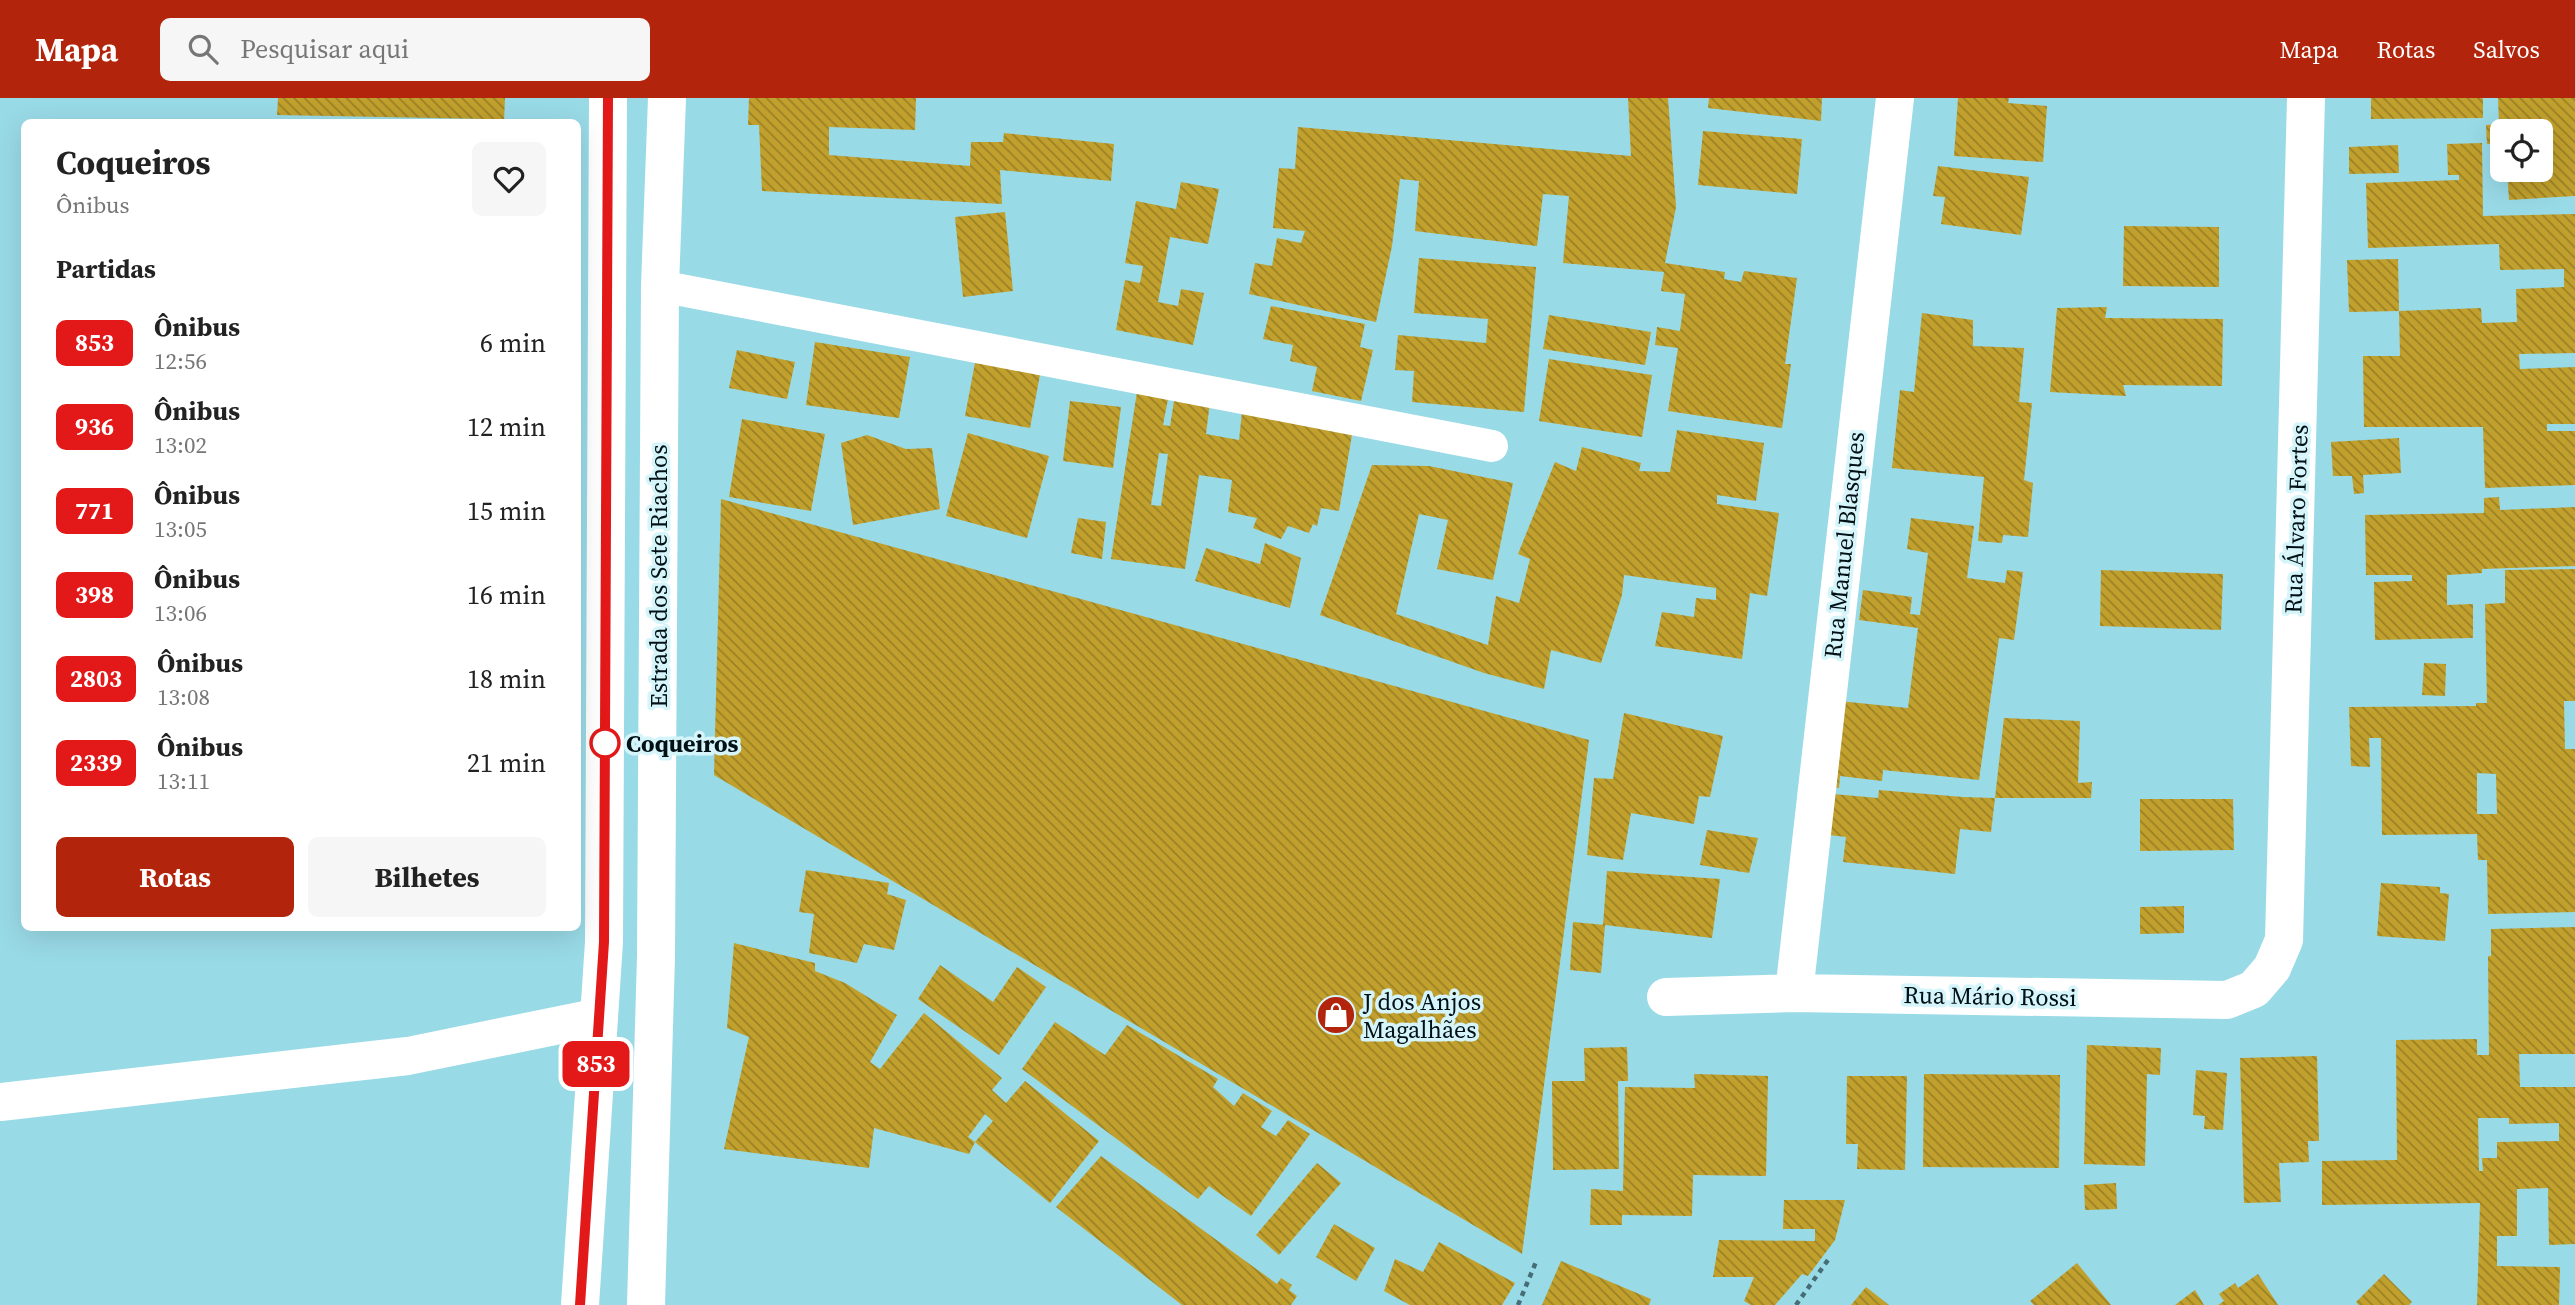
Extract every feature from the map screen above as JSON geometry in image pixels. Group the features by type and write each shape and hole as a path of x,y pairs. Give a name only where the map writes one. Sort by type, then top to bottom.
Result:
{"street":[{"path":"580,1305 604,942 608,98"},
{"name":"Estrada dos Sete Riachos","path":"646,1305 656,956 660,285 667,98"},
{"name":"Rua Manuel Blasques","path":"1794,993 1895,98"},
{"name":"Rua Álvaro Fortes","path":"2284,940 2306,98"},
{"name":"Rua Mário Rossi","path":"1667,997 1794,993 2227,1000 2255,989 2272,968 2284,940"},
{"path":"0,1102 408,1056 599,1017"}],"lane":[{"path":"660,285 1492,446"}],"path":[{"path":"1796,1305 1828,1260"},
{"path":"1518,1305 1536,1262"}],"building":[{"path":"278,98 505,98 504,119 277,115"},
{"path":"749,98 916,98 915,130 829,127 829,155 970,166 971,142 1003,142 1004,133 1114,144 1111,181 1000,170 1002,204 762,191 759,125 748,125"},
{"path":"1628,98 1668,98 1676,207 1665,263 1725,272 1724,279 1741,282 1744,271 1797,278 1785,364 1791,364 1782,428 1668,411 1678,348 1655,345 1657,327 1680,331 1685,294 1661,291 1664,272 1563,263 1569,196 1543,194 1537,246 1415,231 1419,181 1400,179 1392,246 1376,322 1249,294 1255,263 1272,266 1277,238 1301,243 1305,231 1273,228 1279,168 1295,169 1298,127 1631,156"},
{"path":"1709,98 1822,98 1821,121 1708,108"},
{"path":"1958,98 2009,98 2008,103 2047,106 2043,162 1954,156"},
{"path":"2371,98 2483,98 2483,118 2371,119"},
{"path":"2498,98 2575,98 2575,196 2509,200 2508,182 2553,182 2553,119 2499,119"},
{"path":"2486,125 2490,125 2490,144 2487,144"},
{"path":"1703,131 1802,139 1797,194 1698,185"},
{"path":"2482,143 2483,216 2575,214 2575,353 2519,354 2520,369 2575,367 2575,424 2547,424 2547,431 2575,431 2575,485 2485,488 2483,427 2364,427 2363,356 2400,356 2399,311 2481,308 2482,323 2517,322 2516,289 2564,287 2564,269 2500,270 2499,244 2368,248 2366,183 2459,180 2459,175 2448,175 2447,144"},
{"path":"2398,145 2399,173 2349,174 2349,147"},
{"path":"1938,166 2029,177 2021,235 1941,224 1945,197 1933,196"},
{"path":"1181,182 1219,189 1208,244 1170,237 1158,302 1178,306 1181,289 1204,293 1193,345 1116,330 1125,280 1140,283 1143,266 1125,263 1136,201 1176,209"},
{"path":"1005,212 1013,291 963,297 955,217"},
{"path":"2124,226 2219,227 2219,287 2123,286"},
{"path":"1419,258 1536,267 1524,412 1412,402 1414,371 1395,370 1398,335 1486,343 1488,319 1414,313"},
{"path":"2398,259 2399,311 2349,312 2347,260"},
{"path":"1271,306 1365,324 1360,347 1373,350 1361,401 1312,391 1317,367 1290,361 1293,345 1263,339"},
{"path":"2107,307 2105,318 2223,319 2222,386 2123,385 2126,396 2050,392 2057,308"},
{"path":"1922,313 1973,320 1973,346 2024,348 2019,402 2032,403 2024,480 2033,483 2028,537 2003,535 2002,543 1978,541 1984,477 1892,468 1900,390 1914,392"},
{"path":"1549,315 1651,332 1645,365 1543,349"},
{"path":"815,342 910,357 899,418 806,405"},
{"path":"737,350 795,362 787,399 729,388"},
{"path":"977,352 1042,364 1030,428 965,416"},
{"path":"1549,359 1652,375 1642,437 1539,421"},
{"path":"1137,392 1168,399 1163,425 1170,426 1175,395 1210,402 1206,434 1239,440 1242,412 1353,429 1339,511 1321,508 1317,526 1313,524 1309,533 1288,526 1281,539 1253,528 1257,518 1228,512 1232,480 1199,475 1185,569 1111,559","holes":["1159,453 1168,454 1161,506 1151,505"]},
{"path":"1070,401 1121,407 1113,468 1063,461"},
{"path":"742,419 825,434 811,511 729,497"},
{"path":"1677,430 1764,443 1756,501 1717,495 1717,504 1779,513 1767,596 1750,593 1742,659 1655,646 1662,612 1694,617 1696,598 1716,600 1716,588 1624,575 1622,595 1601,663 1551,650 1544,689 1484,673 1320,615 1372,465 1429,466 1513,483 1493,580 1437,569 1448,520 1419,514 1396,614 1488,645 1496,596 1519,603 1530,559 1518,554 1555,462 1576,471 1582,447 1641,463 1639,471 1670,472"},
{"path":"968,433 1049,456 1027,538 946,516"},
{"path":"867,435 906,449 932,448 940,509 853,525 841,443"},
{"path":"2399,438 2401,473 2363,475 2364,493 2354,494 2352,476 2333,476 2331,442"},
{"path":"2499,497 2500,510 2575,507 2575,566 2482,569 2482,573 2447,575 2447,605 2473,604 2473,638 2375,640 2374,582 2412,581 2412,575 2366,575 2365,515 2484,513 2484,498"},
{"name":"J dos Anjos Magalhães","path":"721,499 1589,740 1522,1254 714,775"},
{"path":"1078,518 1106,522 1102,559 1071,553"},
{"path":"1911,518 1974,526 1967,578 2005,583 2007,570 2023,572 2014,640 1999,638 1979,780 1883,770 1882,781 1840,776 1839,788 1830,787 1839,701 1908,708 1918,628 1859,620 1863,590 1912,597 1910,614 1920,615 1928,553 1907,549"},
{"path":"1265,543 1301,558 1290,608 1195,581 1206,548 1260,564"},
{"path":"2575,569 2575,701 2564,701 2565,749 2575,749 2575,912 2488,914 2487,860 2478,860 2477,834 2382,835 2381,738 2369,738 2370,767 2351,766 2349,707 2476,706 2476,703 2487,703 2485,604 2505,603 2505,570","holes":["2477,773 2496,774 2497,814 2477,814"]},
{"path":"2101,570 2223,574 2221,630 2100,626"},
{"path":"2424,663 2446,664 2445,696 2422,695"},
{"path":"1624,713 1723,736 1710,797 1699,796 1694,824 1631,813 1623,860 1587,855 1594,778 1613,779"},
{"path":"2004,718 2080,721 2078,783 2092,782 2091,798 1995,798"},
{"path":"1879,790 1995,798 1991,832 1960,829 1955,874 1843,862 1846,837 1829,835 1833,794 1878,798"},
{"path":"2140,799 2233,799 2234,850 2140,851"},
{"path":"1707,830 1758,838 1749,873 1700,865"},
{"path":"806,870 889,883 887,894 906,900 894,950 864,944 857,963 809,953 814,914 799,912"},
{"path":"1607,871 1720,879 1712,938 1605,925 1601,973 1570,970 1573,922 1603,925"},
{"path":"2381,883 2440,887 2440,893 2449,894 2445,941 2377,936"},
{"path":"2184,906 2184,933 2140,934 2140,907"},
{"path":"2575,927 2575,1054 2519,1054 2520,1087 2575,1087 2575,1244 2549,1245 2548,1188 2517,1189 2517,1236 2497,1236 2497,1266 2560,1267 2559,1305 2477,1305 2480,1203 2322,1205 2322,1161 2397,1160 2396,1040 2477,1039 2477,1055 2489,1055 2488,956 2491,956 2491,929","holes":["2478,1118 2509,1118 2509,1124 2559,1123 2559,1141 2497,1142 2497,1158 2482,1158 2483,1171 2479,1171"]},
{"path":"734,943 815,963 815,971 845,983 897,1015 870,1062 880,1069 924,1013 1002,1078 992,1090 1006,1103 1025,1081 1099,1141 1050,1203 975,1142 969,1154 874,1128 869,1168 724,1149 749,1037 727,1028","holes":["985,1114 993,1121 975,1142 968,1137"]},
{"path":"940,965 993,1002 1017,967 1046,987 999,1055 918,999"},
{"path":"1055,1022 1105,1055 1127,1025 1218,1079 1213,1087 1234,1106 1243,1093 1272,1111 1261,1127 1276,1136 1288,1120 1310,1134 1251,1216 1209,1186 1198,1199 1022,1069"},
{"path":"2087,1045 2161,1048 2160,1075 2147,1074 2145,1166 2084,1164"},
{"path":"1627,1047 1628,1081 1618,1081 1619,1169 1553,1170 1552,1081 1585,1081 1584,1048"},
{"path":"2317,1056 2319,1141 2308,1141 2309,1162 2279,1163 2281,1202 2244,1203 2240,1058"},
{"path":"2196,1070 2227,1073 2223,1130 2204,1129 2205,1116 2193,1115"},
{"path":"1694,1074 1768,1076 1766,1176 1693,1175 1692,1216 1622,1215 1622,1225 1590,1225 1591,1189 1623,1191 1625,1087 1695,1088"},
{"path":"1924,1074 2060,1075 2059,1168 1923,1167"},
{"path":"1847,1076 1907,1076 1905,1170 1857,1169 1858,1144 1846,1144"},
{"path":"1101,1156 1277,1284 1281,1278 1292,1285 1289,1290 1297,1296 1291,1305 1182,1305 1056,1207"},
{"path":"1317,1163 1341,1183 1279,1255 1256,1235"},
{"path":"2116,1183 2117,1209 2085,1210 2084,1185"},
{"path":"1784,1200 1845,1200 1835,1240 1808,1276 1802,1274 1775,1305 1751,1305 1744,1301 1754,1277 1713,1277 1719,1240 1815,1241 1815,1229 1783,1229"},
{"path":"1334,1224 1375,1248 1356,1281 1316,1257"},
{"path":"1439,1242 1515,1283 1502,1305 1410,1305 1384,1291 1395,1259 1423,1272"},
{"path":"1561,1261 1651,1299 1649,1305 1542,1305"},
{"path":"2077,1263 2111,1305 2034,1305 2030,1301"},
{"path":"2258,1274 2278,1305 2218,1305 2224,1301 2219,1294 2235,1283 2238,1288"},
{"path":"2384,1274 2412,1302 2409,1305 2359,1305 2356,1302"},
{"path":"1866,1287 1889,1305 1851,1305"},
{"path":"2195,1290 2204,1305 2175,1305"}],"bus line":[{"name":"853","path":"580,1305 604,942 608,98"}],"place":[{"name":"Coqueiros","path":"605,743"},
{"name":"J dos Anjos Magalhães","path":"1336,1015"}]}
